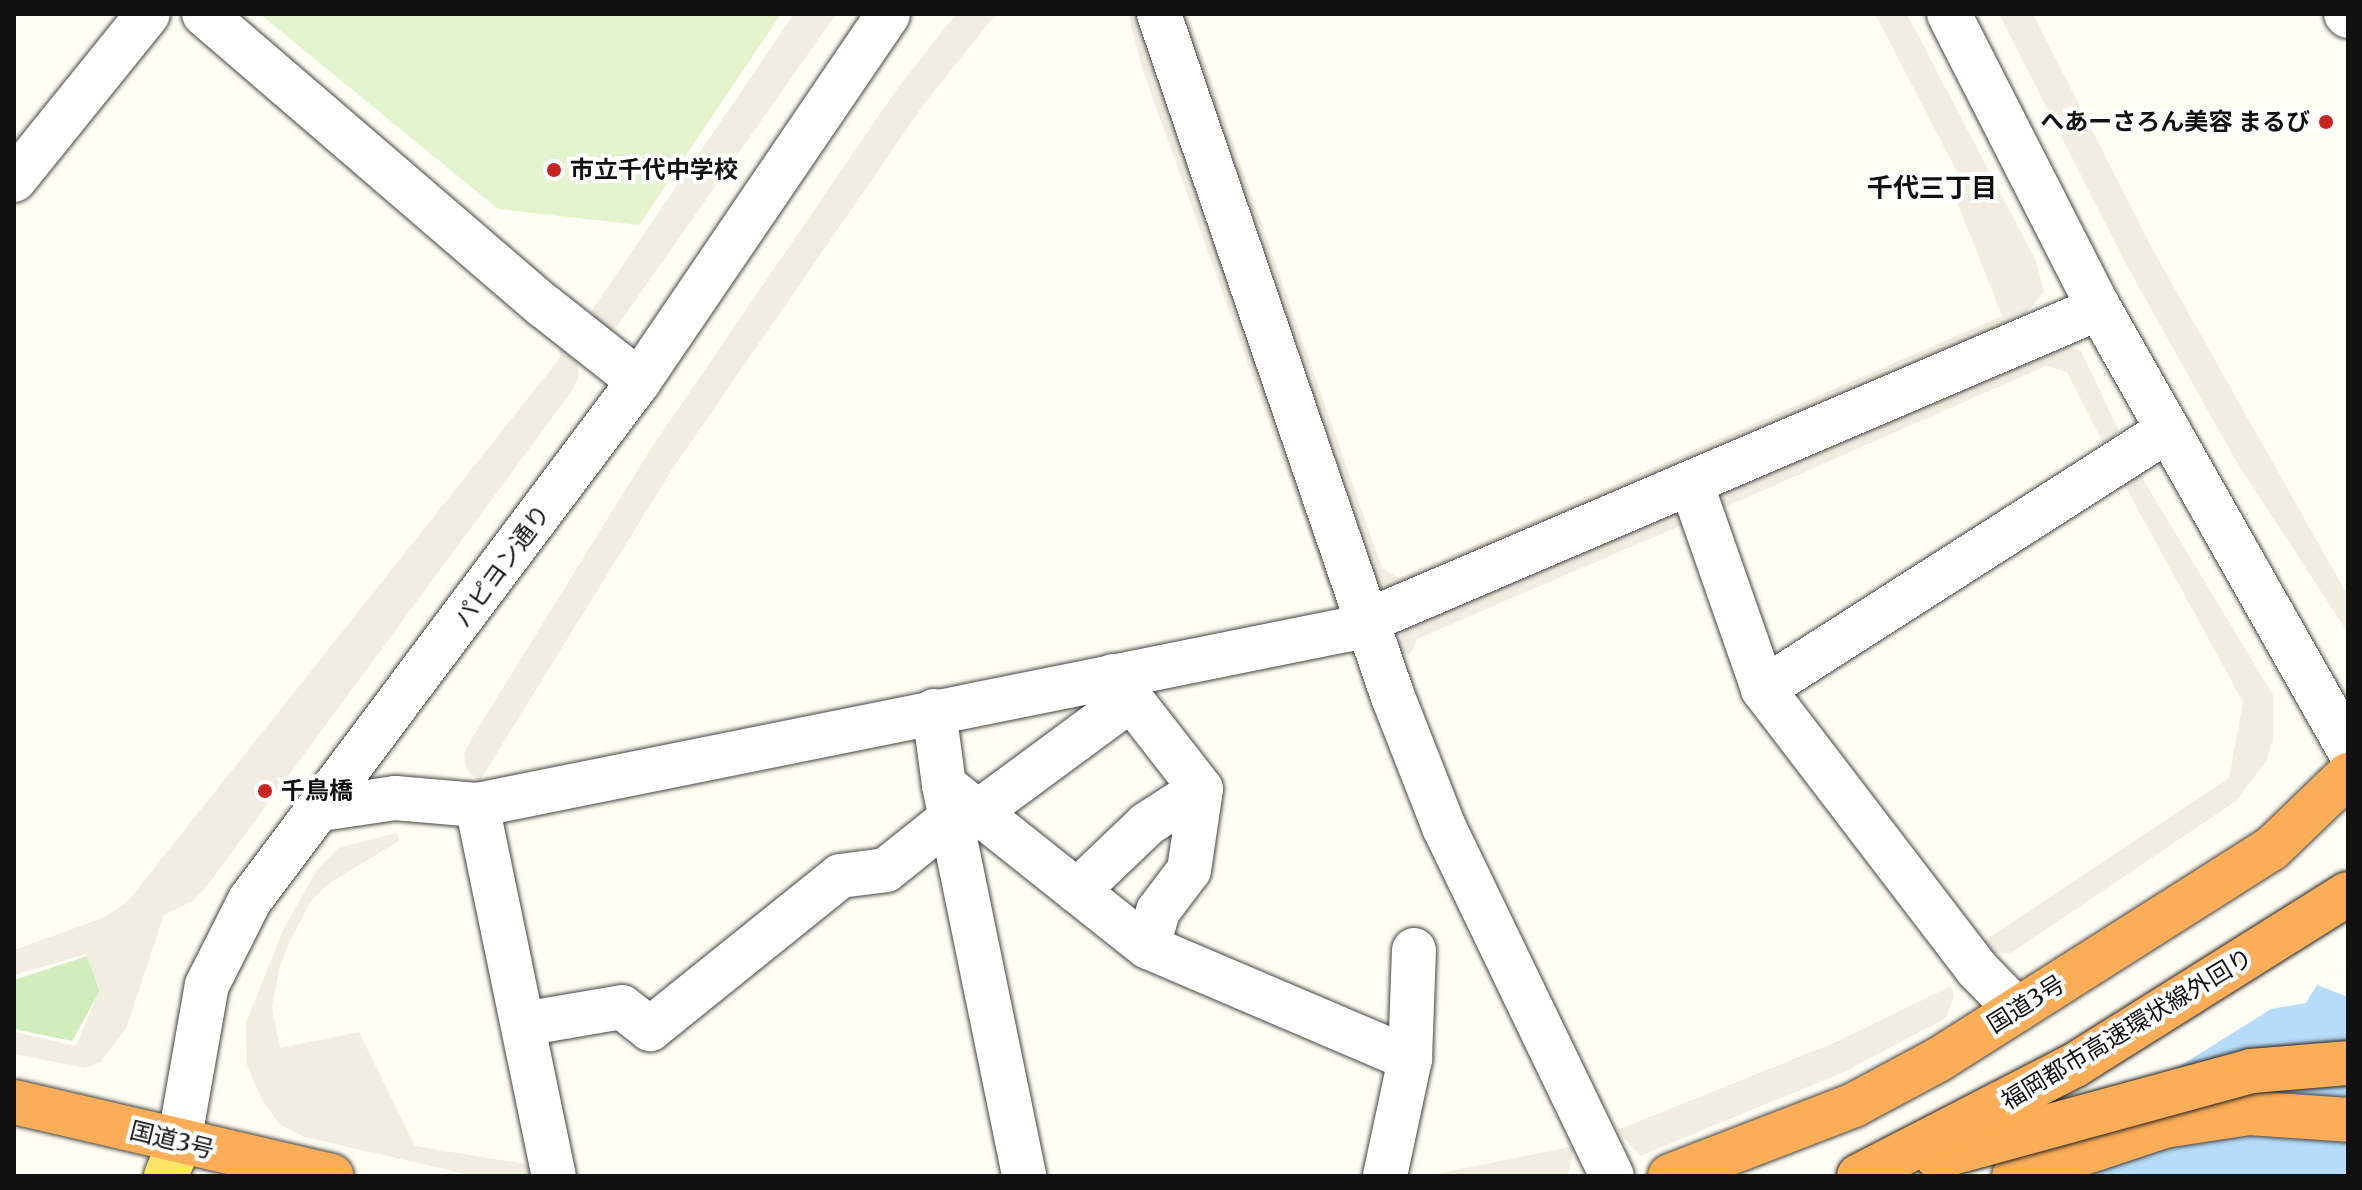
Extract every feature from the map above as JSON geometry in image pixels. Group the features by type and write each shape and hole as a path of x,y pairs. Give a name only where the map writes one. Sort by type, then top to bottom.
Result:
{"highway":[{"name":"国道3号","path":"1670,1176 1854,1105 2017,1010 2271,849 2348,775"},
{"name":"福岡都市高速環状線外回り","path":"1862,1176 2075,1065 2348,894"},
{"path":"1879,1176 2073,1073 2348,894"},
{"path":"1886,1176 2081,1076 2348,904"},
{"path":"1862,1176 2251,1071 2348,1063"},
{"name":"国道3号","path":"14,1102 178,1165 331,1176"},
{"path":"2014,1176 2164,1126 2249,1113 2348,1120"}],"street":[{"path":"14,180 148,14"},
{"path":"204,14 639,381"},
{"name":"パピヨン通り","path":"178,1165 207,985 250,900 639,381 888,14"},
{"path":"1159,14 1371,621 1393,697 1444,827 1612,1176"},
{"path":"1949,14 2099,308 2348,748"},
{"path":"321,809 395,798 477,805 934,711 1122,687 1371,621 2099,308"},
{"path":"1763,689 2168,430"},
{"path":"1691,483 1763,689 1977,969 2017,1010"},
{"path":"1122,687 1201,789 1189,870 1158,911 1148,947"},
{"path":"523,1024 622,1007 650,1029 840,876 886,870 958,805 1122,687"},
{"path":"934,711 958,805 1024,1176"},
{"path":"1077,891 1147,824 1201,789"},
{"path":"477,805 554,1176"},
{"path":"958,805 1148,947 1410,1059"},
{"path":"1385,1176 1410,1059 1414,950"}],"green space":[{"name":"市立千代中学校","path":"260,14 781,14 639,225 498,209"},
{"path":"87,956 100,991 72,1041 14,1029 14,980"}],"shaded area":[{"path":"794,14 836,14 618,325 608,333 586,319"},
{"path":"956,14 996,14 924,104 673,468 479,782 466,768 464,753 650,450 897,89"},
{"path":"1128,14 1142,14 1341,593 1336,609 1142,68"},
{"path":"1178,14 1188,14 1382,568 1399,578 2002,316 1954,194 1965,187 1875,14 1907,14 2036,261 2044,292 2023,317 1390,592 1376,585"},
{"path":"1999,14 2033,14 2153,250 2348,596 2348,633 2236,461 2126,264"},
{"path":"559,345 577,363 579,377 571,392 210,882 193,901 164,915 126,1029 100,1062 85,1068 14,1054 14,1032 76,1046 100,989 86,954 14,975 14,950 105,917 128,901 560,358"},
{"path":"2064,346 2081,351 2119,431 2105,447 2067,372 2046,366 1714,512 1710,497"},
{"path":"2138,471 2273,695 2273,740 2266,761 2236,801 2011,953 1991,953 1981,943 2229,778 2243,702 2119,475"},
{"path":"1670,513 1685,515 1689,522 1417,639 1410,654 1397,654 1403,630"},
{"path":"397,833 399,841 331,882 311,901 280,965 272,1007 280,1048 359,1032 415,1146 538,1166 535,1176 474,1176 305,1137 279,1124 261,1098 247,1065 246,1023 283,930 317,870 338,848"},
{"path":"1951,986 1954,996 1946,1018 1844,1072 1640,1156 1617,1130 1836,1042"},
{"path":"1574,1146 1568,1176 1426,1176"}],"water":[{"path":"2348,965 2348,1176 2004,1176 2271,1009 2306,1003 2317,985"}],"pier":[{"path":"2348,965 2348,997 2317,985"}],"place":[{"name":"へあーさろん美容 まるび","path":"2326,122"},
{"name":"市立千代中学校","path":"554,170"},
{"name":"千鳥橋","path":"265,791"}],"district":[{"name":"千代三丁目","path":"1932,188"}]}
